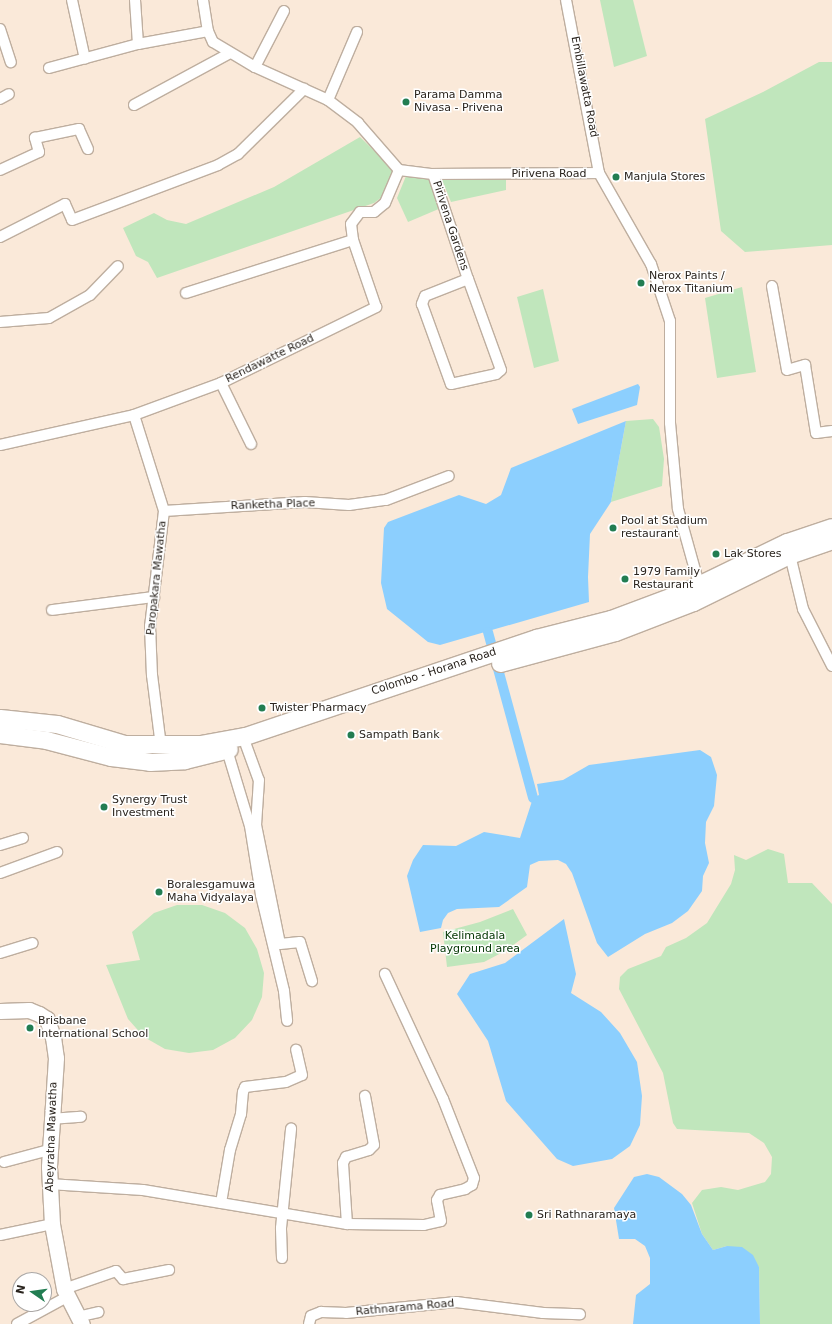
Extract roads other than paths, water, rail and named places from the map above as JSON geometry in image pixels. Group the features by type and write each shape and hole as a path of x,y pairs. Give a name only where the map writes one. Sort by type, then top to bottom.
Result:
{"main road":[{"name":"Colombo - Horana Road","path":"0,718 57,724 124,744 161,746 200,744 245,736 508,654 615,632 832,527"},
{"name":"Colombo - Horana Road","path":"788,548 832,540"},
{"name":"Colombo - Horana Road","path":"0,734 46,740 111,757 150,762 185,760 246,745 483,662"}],"street":[{"path":"72,0 85,59"},
{"path":"135,0 138,44"},
{"path":"203,0 208,31 213,42 255,67 328,100 358,123 400,170"},
{"name":"Embillawatta Road","path":"566,0 600,173"},
{"path":"255,67 284,11"},
{"path":"0,29 11,62"},
{"path":"48,68 138,44 208,31"},
{"path":"328,100 357,32"},
{"path":"134,105 230,53"},
{"path":"0,237 65,204 72,220 218,165 238,154 304,89"},
{"path":"0,170 39,152 35,138 79,129 88,149"},
{"name":"Pirivena Road","path":"400,170 434,174 600,173 651,264 670,321 670,423 678,509 702,590"},
{"name":"Rendawatte Road","path":"0,445 134,415 221,383 376,306 353,240 351,224 360,212 374,212 385,203 400,170"},
{"name":"Pirivena Gardens","path":"434,174 468,279 501,370 496,374 451,384 422,304 425,296 468,279"},
{"path":"186,293 353,240"},
{"path":"0,322 49,318 90,294 118,266"},
{"path":"772,286 787,370 805,365 816,433 832,431"},
{"path":"221,383 251,444"},
{"name":"Paropakara Mawatha","path":"134,415 164,511 150,626 152,675 161,746"},
{"name":"Ranketha Place","path":"164,511 305,502 349,505 386,500 449,476"},
{"path":"788,548 803,610 832,666"},
{"path":"52,610 154,597"},
{"path":"246,745 259,780 256,825 280,944 300,942 312,981"},
{"path":"227,750 250,826 261,895 284,991 287,1021"},
{"path":"0,845 23,838"},
{"path":"0,873 57,852"},
{"path":"0,953 33,943"},
{"path":"49,1184 143,1190 283,1212 347,1224 424,1225 441,1221 437,1200 440,1195 465,1189 472,1185 474,1178 443,1099 385,974"},
{"name":"Abeyratna Mawatha","path":"0,1011 29,1010 47,1019 53,1037 56,1058 50,1119 49,1150 49,1184 52,1224 65,1293 80,1320"},
{"path":"221,1203 230,1150 241,1114 243,1092 246,1087 286,1082 302,1075 296,1050"},
{"path":"347,1224 343,1163 346,1157 369,1150 374,1145 365,1096"},
{"path":"50,1119 81,1117"},
{"path":"282,1258 283,1212 291,1129"},
{"path":"4,1162 49,1150"},
{"path":"0,1235 52,1224"},
{"path":"17,1324 65,1293 116,1271 123,1279 170,1270"},
{"name":"Rathnarama Road","path":"309,1324 311,1316 321,1312 346,1313 456,1302 543,1313 580,1314"},
{"path":"80,1320 98,1312"}],"water":[{"path":"638,384 640,387 637,405 578,424 572,409"},
{"path":"626,421 611,502 590,534 588,577 589,602 440,645 428,642 387,609 381,583 384,528 388,522 459,495 486,504 501,495 511,468"},
{"path":"700,750 711,757 717,775 714,806 706,822 705,843 709,863 703,876 702,891 688,911 672,923 645,934 608,957 597,943 572,873 566,864 558,860 539,861 530,865 527,887 499,907 457,909 448,913 443,920 441,928 420,932 407,876 413,860 423,845 456,846 484,832 520,838 533,798 539,795 537,784 563,780 589,765"},
{"path":"564,919 576,974 571,993 601,1012 620,1033 637,1062 642,1096 640,1125 630,1146 612,1159 573,1166 557,1159 506,1101 488,1041 457,994 470,974 505,963"},
{"path":"647,1174 659,1177 682,1194 691,1205 702,1234 713,1250 727,1246 742,1247 753,1255 759,1267 760,1324 633,1324 636,1295 650,1284 650,1258 645,1246 635,1239 619,1239 614,1208 634,1177"}],"waterway":[{"path":"488,632 533,798"}],"place":[{"name":"Parama Damma Nivasa - Privena","path":"406,102"},
{"name":"Manjula Stores","path":"616,177"},
{"name":"Nerox Paints / Nerox Titanium","path":"641,283"},
{"name":"Pool at Stadium restaurant","path":"613,528"},
{"name":"Lak Stores","path":"716,554"},
{"name":"1979 Family Restaurant","path":"625,579"},
{"name":"Twister Pharmacy","path":"262,708"},
{"name":"Sampath Bank","path":"351,735"},
{"name":"Synergy Trust Investment","path":"104,807"},
{"name":"Boralesgamuwa Maha Vidyalaya","path":"159,892"},
{"name":"Brisbane International School","path":"30,1028"},
{"name":"Sri Rathnaramaya","path":"529,1215"}],"park label":[{"name":"Kelimadala Playground area","path":"475,943"}]}
